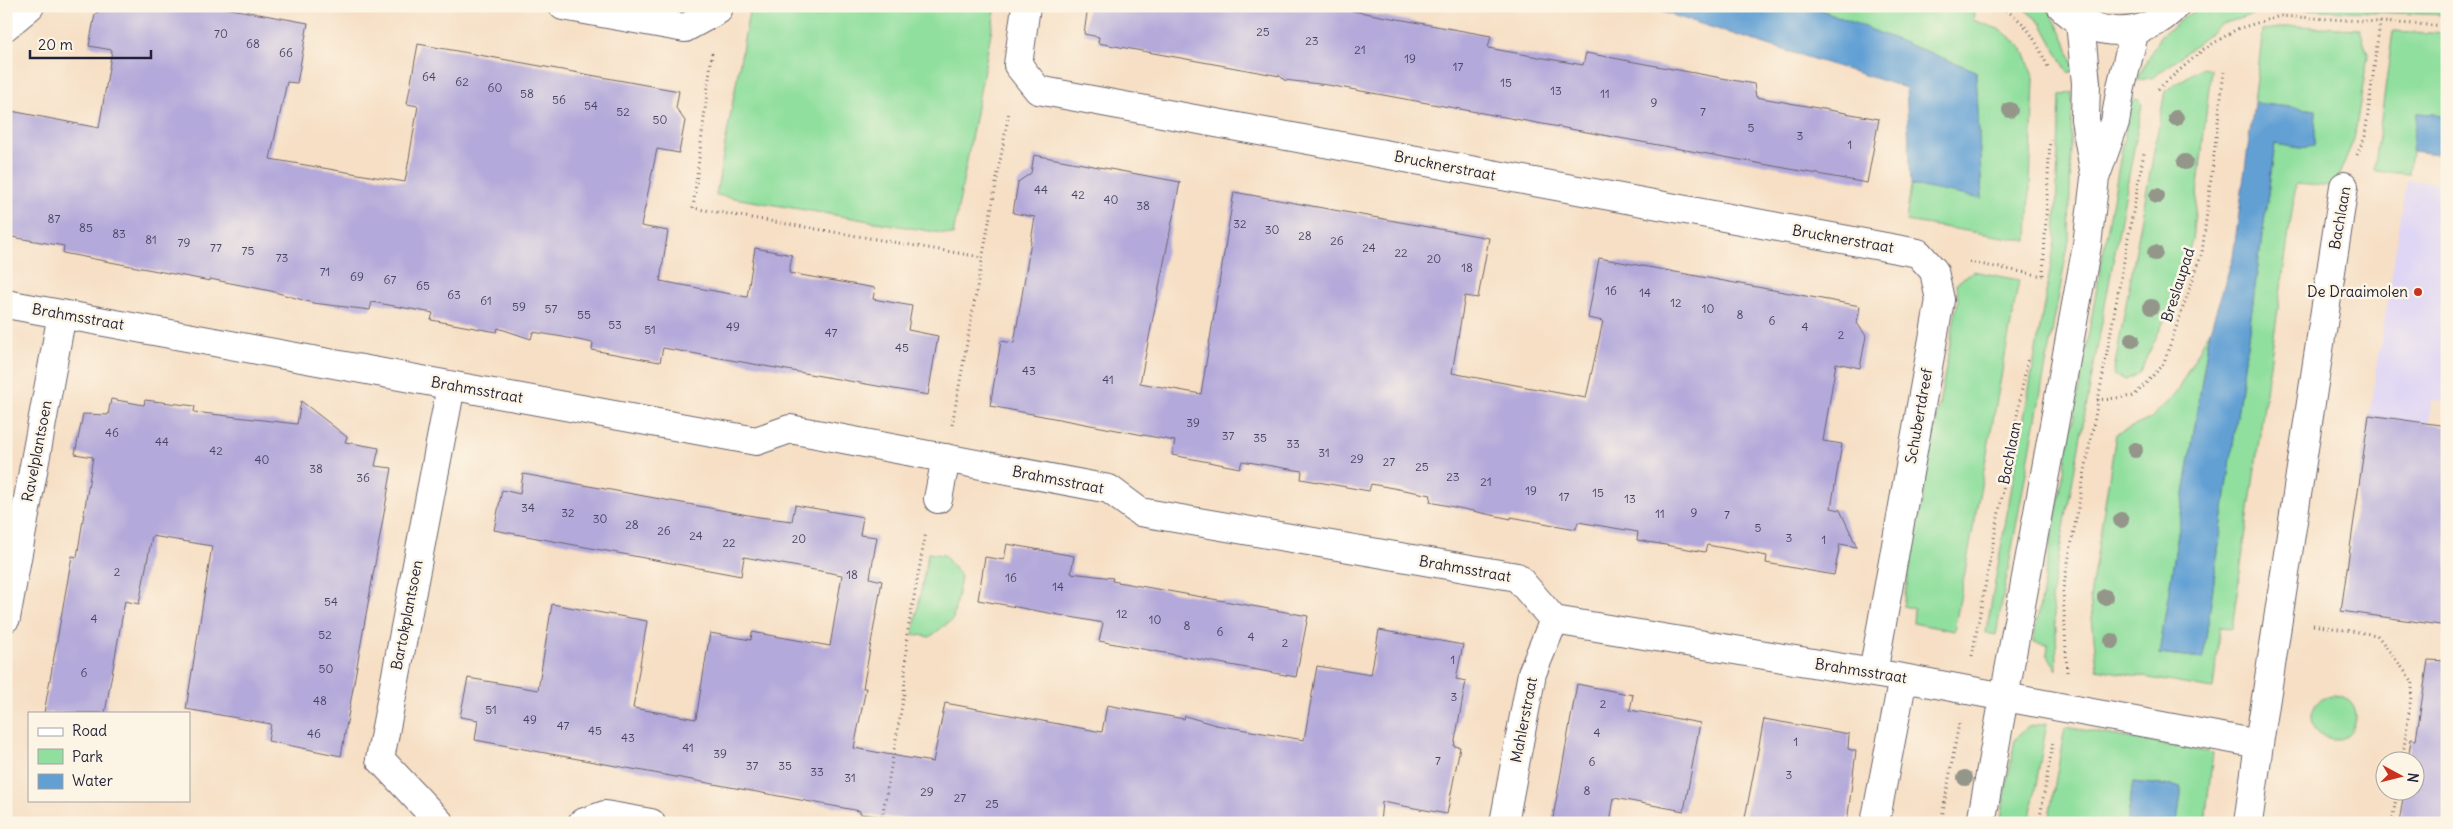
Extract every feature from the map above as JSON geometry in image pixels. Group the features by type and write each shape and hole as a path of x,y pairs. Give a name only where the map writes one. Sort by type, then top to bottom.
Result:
{"street":[{"path":"6,26 30,6"},
{"path":"563,6 685,28 718,8"},
{"path":"1018,65 1026,6"},
{"path":"2070,14 2107,31 2135,30 2160,19 2175,6"},
{"path":"2070,14 2086,83 2086,119 2095,178"},
{"path":"1981,823 2087,245 2095,178 2115,122 2121,87 2135,30"},
{"name":"Brucknerstraat","path":"1018,65 1038,90 1918,253 1934,271"},
{"name":"Bachlaan","path":"2248,823 2344,186"},
{"name":"Schubertdreef","path":"1873,673 1940,300 1934,271"},
{"name":"Brahmsstraat","path":"6,304 756,441 790,430 1109,489 1140,512 1517,577 1554,620 2004,696"},
{"name":"Ravelplantsoen","path":"6,618 62,314"},
{"name":"Bartokplantsoen","path":"440,823 380,759 451,386"},
{"path":"938,499 946,458"},
{"name":"Mahlerstraat","path":"1504,823 1532,673 1554,620"},
{"path":"1875,823 1903,678"},
{"path":"2004,696 2259,744"},
{"path":"582,823 605,815 651,823"}],"path":[{"path":"1997,6 2013,14 2034,36 2054,80 2086,83"},
{"path":"718,8 693,208 981,257"},
{"path":"2121,87 2156,91 2204,49 2237,30 2280,16 2447,26"},
{"name":"Bachlaan","path":"2344,186 2365,136 2380,22"},
{"path":"946,458 981,257 1018,65"},
{"name":"Breslaupad","path":"2097,400 2134,396 2163,365 2202,253 2224,72"},
{"path":"2041,286 2051,129"},
{"path":"2039,823 2067,676 2063,589 2144,149"},
{"path":"1934,271 1952,259 2043,276"},
{"name":"Bachlaan","path":"1941,823 2029,353"},
{"path":"881,823 904,694 907,635 928,520 938,499"},
{"path":"2278,619 2377,635 2413,682 2403,752"},
{"path":"2392,823 2395,802"}],"shaded area":[{"name":"De Draaimolen","path":"2407,180 2447,184 2447,402 2432,400 2429,424 2369,415"}],"green space":[{"path":"750,6 996,6 953,235 716,195"},
{"path":"1811,6 1967,6 1975,8 1973,20 2001,30 2022,47 2034,78 2028,241 1906,221 1911,185 1982,198 1976,71"},
{"path":"2021,6 2047,6 2065,40 2075,70 2068,73 2042,24"},
{"path":"2207,6 2447,6 2447,15 2275,8 2222,24 2154,77 2136,81 2160,36 2192,12"},
{"path":"2296,26 2360,29 2368,55 2354,139 2334,187 2296,184 2232,628 2220,627 2213,689 2097,669 2090,597 2116,434 2150,419 2176,393 2210,330 2159,654 2203,659 2275,144 2300,148 2314,146 2316,110 2254,103 2263,30"},
{"path":"2393,31 2447,34 2447,115 2417,113 2409,174 2374,171"},
{"path":"2201,68 2211,69 2192,240 2179,290 2139,373 2126,380 2113,375 2165,91"},
{"path":"2072,92 2069,240 1996,635 1986,633 2055,242 2060,96"},
{"path":"2131,99 2140,100 2142,105 2053,587 2052,599 2056,628 2057,670 2047,654 2048,645 2033,642"},
{"path":"1973,271 2019,280 1954,631 1913,623 1914,609 1903,606 1958,300 1957,283"},
{"path":"928,553 944,555 961,577 953,619 930,637 913,634"},
{"path":"2330,695 2338,695 2350,701 2356,717 2350,733 2338,739 2330,739 2318,733 2312,721 2312,713 2318,701"},
{"path":"2047,723 2029,823 2000,823 2015,739 2028,727"},
{"path":"2065,727 2213,753 2205,823 2177,823 2181,787 2133,782 2127,823 2048,823"}],"water":[{"path":"1643,6 1811,6 1976,71 1982,199 1911,185 1906,88"},
{"path":"2254,103 2316,110 2314,146 2300,148 2275,144 2203,659 2159,654 2210,330 2233,257"},
{"path":"2417,113 2447,115 2447,155 2411,151"},
{"path":"2133,782 2182,787 2177,823 2127,823"}],"building":[{"path":"107,6 215,6 308,23 297,83 287,82 270,159 405,182 418,106 407,104 418,44 679,91 676,108 685,121 679,153 657,149 641,226 668,231 660,281 747,297 755,248 792,255 789,273 875,288 873,299 912,306 908,330 938,336 928,395 663,348 660,362 592,350 593,343 563,337 533,332 531,339 498,328 497,332 431,320 433,313 372,302 370,310 313,303 271,291 63,253 64,246 6,236 6,110 99,128 112,50 89,46 95,14"},
{"path":"1088,6 1326,6 1491,36 1488,48 1583,65 1586,53 1754,84 1756,97 1879,119 1867,183 1328,85 1284,80 1280,76 1098,43 1099,37 1084,34"},
{"path":"1034,155 1180,182 1140,383 1201,394 1234,192 1489,238 1478,298 1465,296 1452,373 1586,398 1603,321 1588,318 1599,258 1860,306 1857,323 1866,336 1860,368 1836,363 1823,441 1842,444 1831,508 1840,510 1857,547 1840,544 1834,575 1766,563 1767,556 1707,545 1705,552 1637,540 1638,532 1578,522 1576,529 1511,517 1511,519 1430,502 1431,495 1371,484 1369,491 1301,479 1302,471 1242,461 1240,468 1172,455 1175,441 990,406 1001,341 1014,343 1035,217 1013,213 1018,182 1031,173"},
{"path":"111,399 144,405 145,400 195,406 194,412 297,424 301,401 347,437 345,442 379,448 375,466 392,468 341,756 268,741 271,724 186,709 212,546 152,536 139,604 125,601 105,712 44,712 72,556 77,557 93,457 75,454 83,414 108,415"},
{"path":"2369,415 2447,426 2447,626 2341,611"},
{"path":"523,474 759,517 792,521 795,505 863,517 860,535 877,537 870,578 882,581 863,688 866,688 854,748 902,757 933,762 945,703 1102,732 1107,705 1184,719 1185,716 1216,725 1304,740 1317,666 1371,675 1379,630 1463,645 1456,679 1466,681 1454,746 1460,747 1447,814 1382,802 1380,823 904,823 904,819 860,814 860,811 475,740 478,720 460,717 468,678 538,690 552,604 647,621 633,708 696,719 710,633 751,640 752,632 830,646 842,575 744,557 741,576 494,530 502,490 520,494"},
{"path":"1007,544 1074,556 1071,573 1113,578 1112,581 1308,616 1296,677 1099,641 1103,623 978,600 985,557 1004,560"},
{"path":"2428,660 2447,661 2447,823 2399,823 2402,802 2426,802 2426,752 2409,752 2411,739 2416,740"},
{"path":"1577,684 1633,695 1630,710 1700,723 1684,811 1614,798 1610,823 1552,823"},
{"path":"1764,719 1849,734 1848,749 1856,751 1847,823 1744,823"}],"place":[{"name":"De Draaimolen","path":"2418,292"}]}
